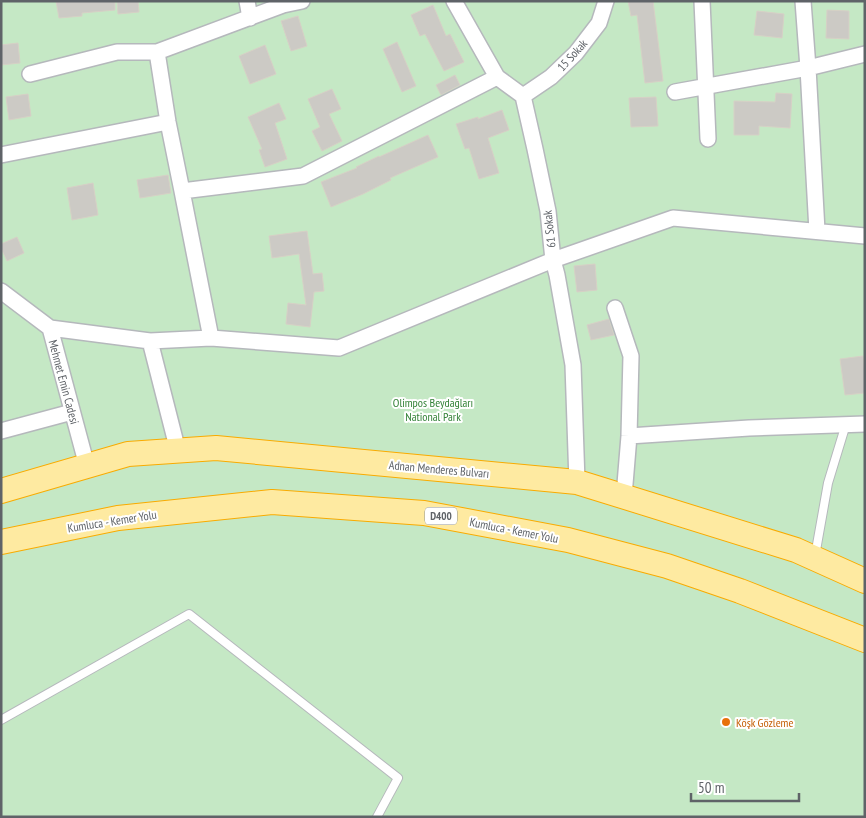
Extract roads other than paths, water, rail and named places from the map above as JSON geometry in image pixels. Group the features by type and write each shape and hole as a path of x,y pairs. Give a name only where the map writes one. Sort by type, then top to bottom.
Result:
{"highway":[{"name":"Adnan Menderes Bulvarı","path":"1,491 128,454 216,448 577,482 796,550 865,581"},
{"name":"Kumluca - Kemer Yolu","path":"1,542 118,518 272,502 424,513 568,540 667,566 740,591 865,640"}],"street":[{"path":"247,1 250,18"},
{"path":"30,74 117,52 158,52 283,5 302,1"},
{"path":"454,1 497,77 523,96"},
{"name":"15 Sokak","path":"523,96 552,77 576,53 599,23 606,1"},
{"path":"702,1 708,139"},
{"path":"803,1 817,231"},
{"path":"158,52 168,122 211,338"},
{"path":"675,92 808,68 865,54"},
{"path":"182,191 303,176 497,77"},
{"name":"61 Sokak","path":"523,96 548,211 553,260 573,365 577,482"},
{"path":"1,155 168,122"},
{"path":"50,328 150,341 211,338 340,348 553,260 673,218 865,236"},
{"name":"Mehmet Emin Cadesi","path":"1,290 50,328 87,466"},
{"path":"615,308 631,356 629,436 624,496"},
{"path":"150,341 178,451"},
{"path":"1,431 72,412"},
{"path":"629,436 749,428 865,424"}],"lane":[{"path":"814,558 828,483 846,424"},
{"path":"1,720 189,614 398,778 377,817"}],"place":[{"name":"Köşk Gözleme","path":"726,722"}],"park label":[{"name":"Olimpos Beydağları National Park","path":"433,409"}]}
